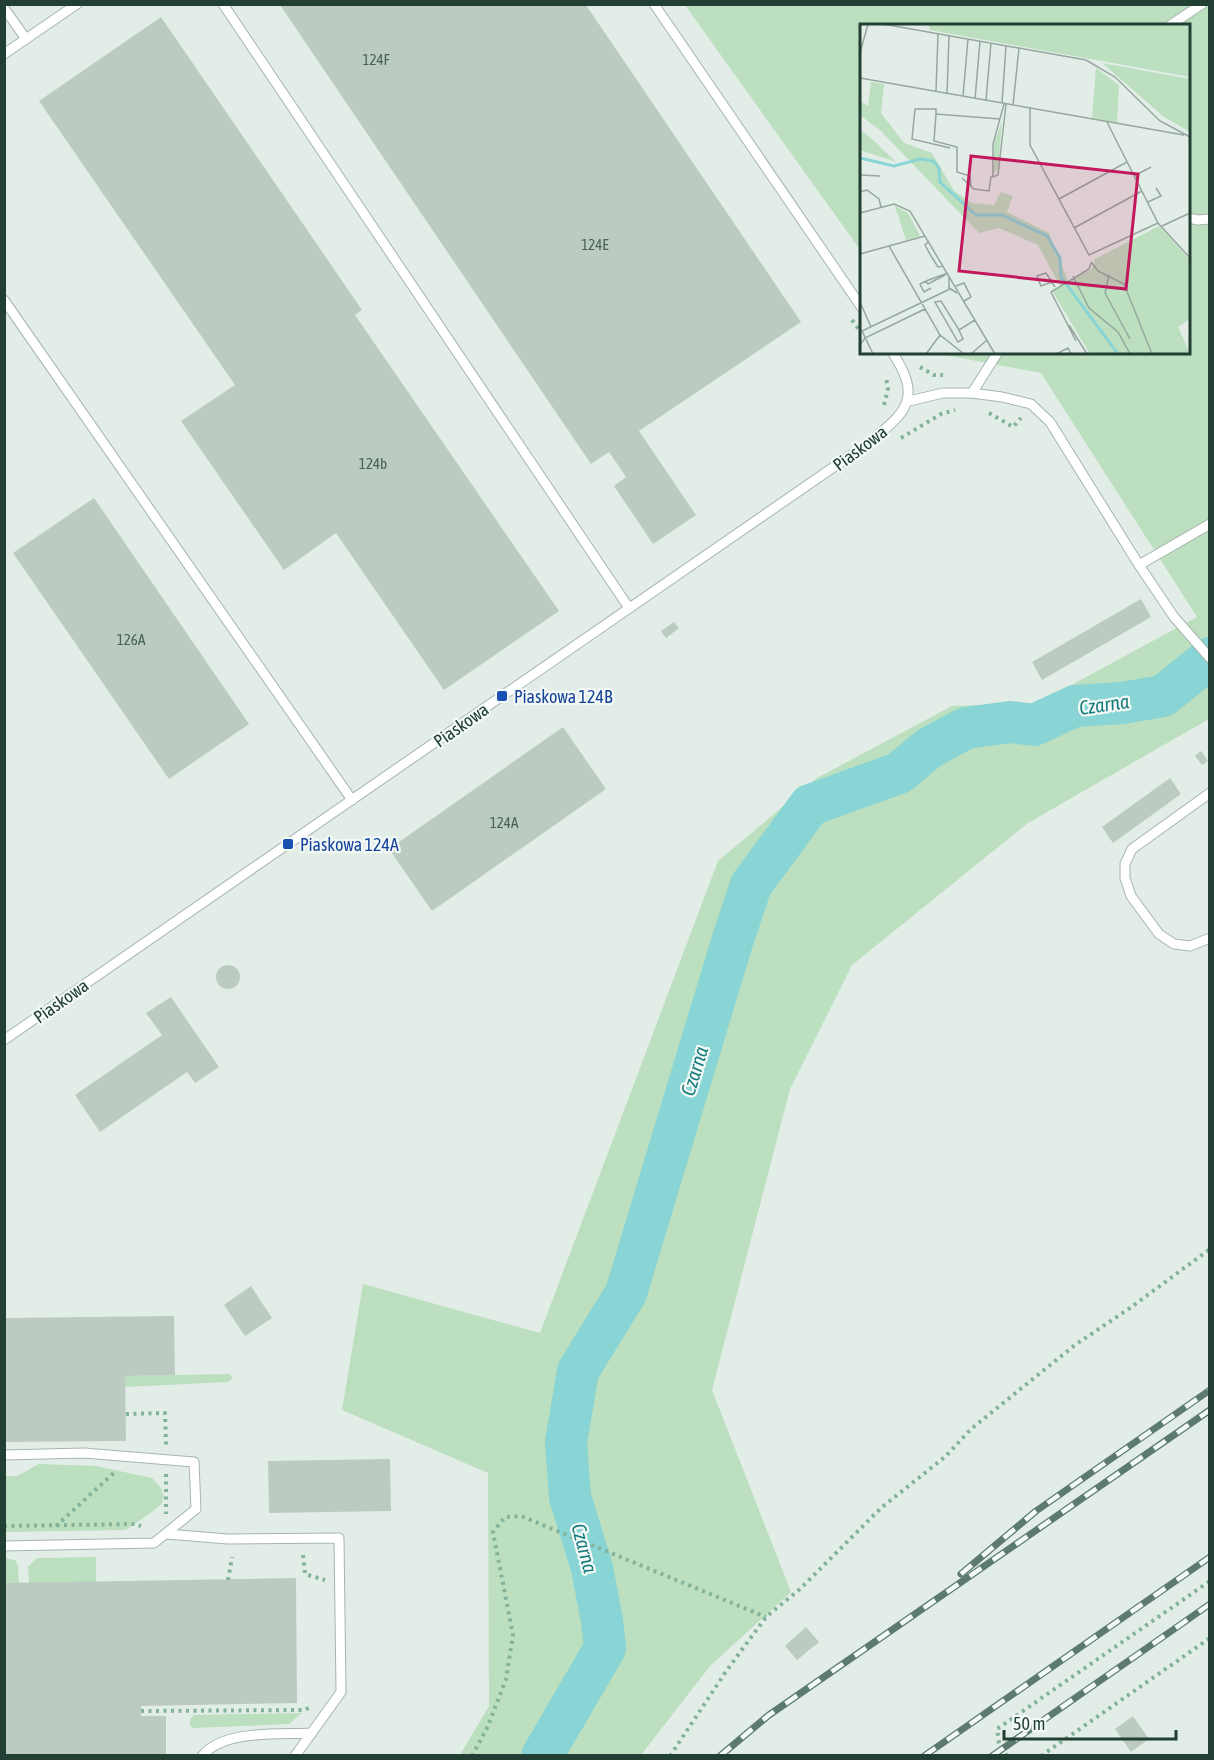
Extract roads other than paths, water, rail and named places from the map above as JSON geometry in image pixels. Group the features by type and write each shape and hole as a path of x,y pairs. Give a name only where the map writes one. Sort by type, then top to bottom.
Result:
{"lane":[{"path":"4,54 77,4"},
{"path":"223,4 629,608"},
{"path":"654,4 860,307"},
{"path":"1172,24 1202,4"},
{"path":"4,8 26,39"},
{"path":"1190,218 1209,219"},
{"path":"4,300 352,800"},
{"path":"892,354 908,384 909,401 943,393 972,393 1031,404 1042,412 1174,617 1209,658"},
{"path":"972,393 997,354"},
{"name":"Piaskowa","path":"4,1040 867,444 897,420 909,401"},
{"path":"1139,565 1209,524"},
{"path":"1209,793 1132,849 1125,864 1125,878 1131,896 1159,934 1174,944 1190,946 1209,938"},
{"path":"4,1455 84,1453 194,1462 196,1509 154,1543 4,1546"},
{"path":"166,1534 228,1539 339,1538 340,1692 294,1755"},
{"path":"202,1755 223,1740 312,1733"}],"waterway":[{"name":"Czarna","path":"542,1756 605,1648 592,1568 570,1497 566,1442 578,1371 626,1293 751,885 810,805 899,773 929,748 966,728 1010,722 1034,725 1075,706 1122,703 1163,696 1210,658"}],"railway":[{"path":"961,1574 1036,1511 1210,1390"},
{"path":"720,1756 769,1715 1210,1410"},
{"path":"924,1756 1210,1557"},
{"path":"992,1756 1210,1604"}],"place":[{"name":"Piaskowa 124B","path":"502,696"},
{"name":"Piaskowa 124A","path":"288,844"}]}
